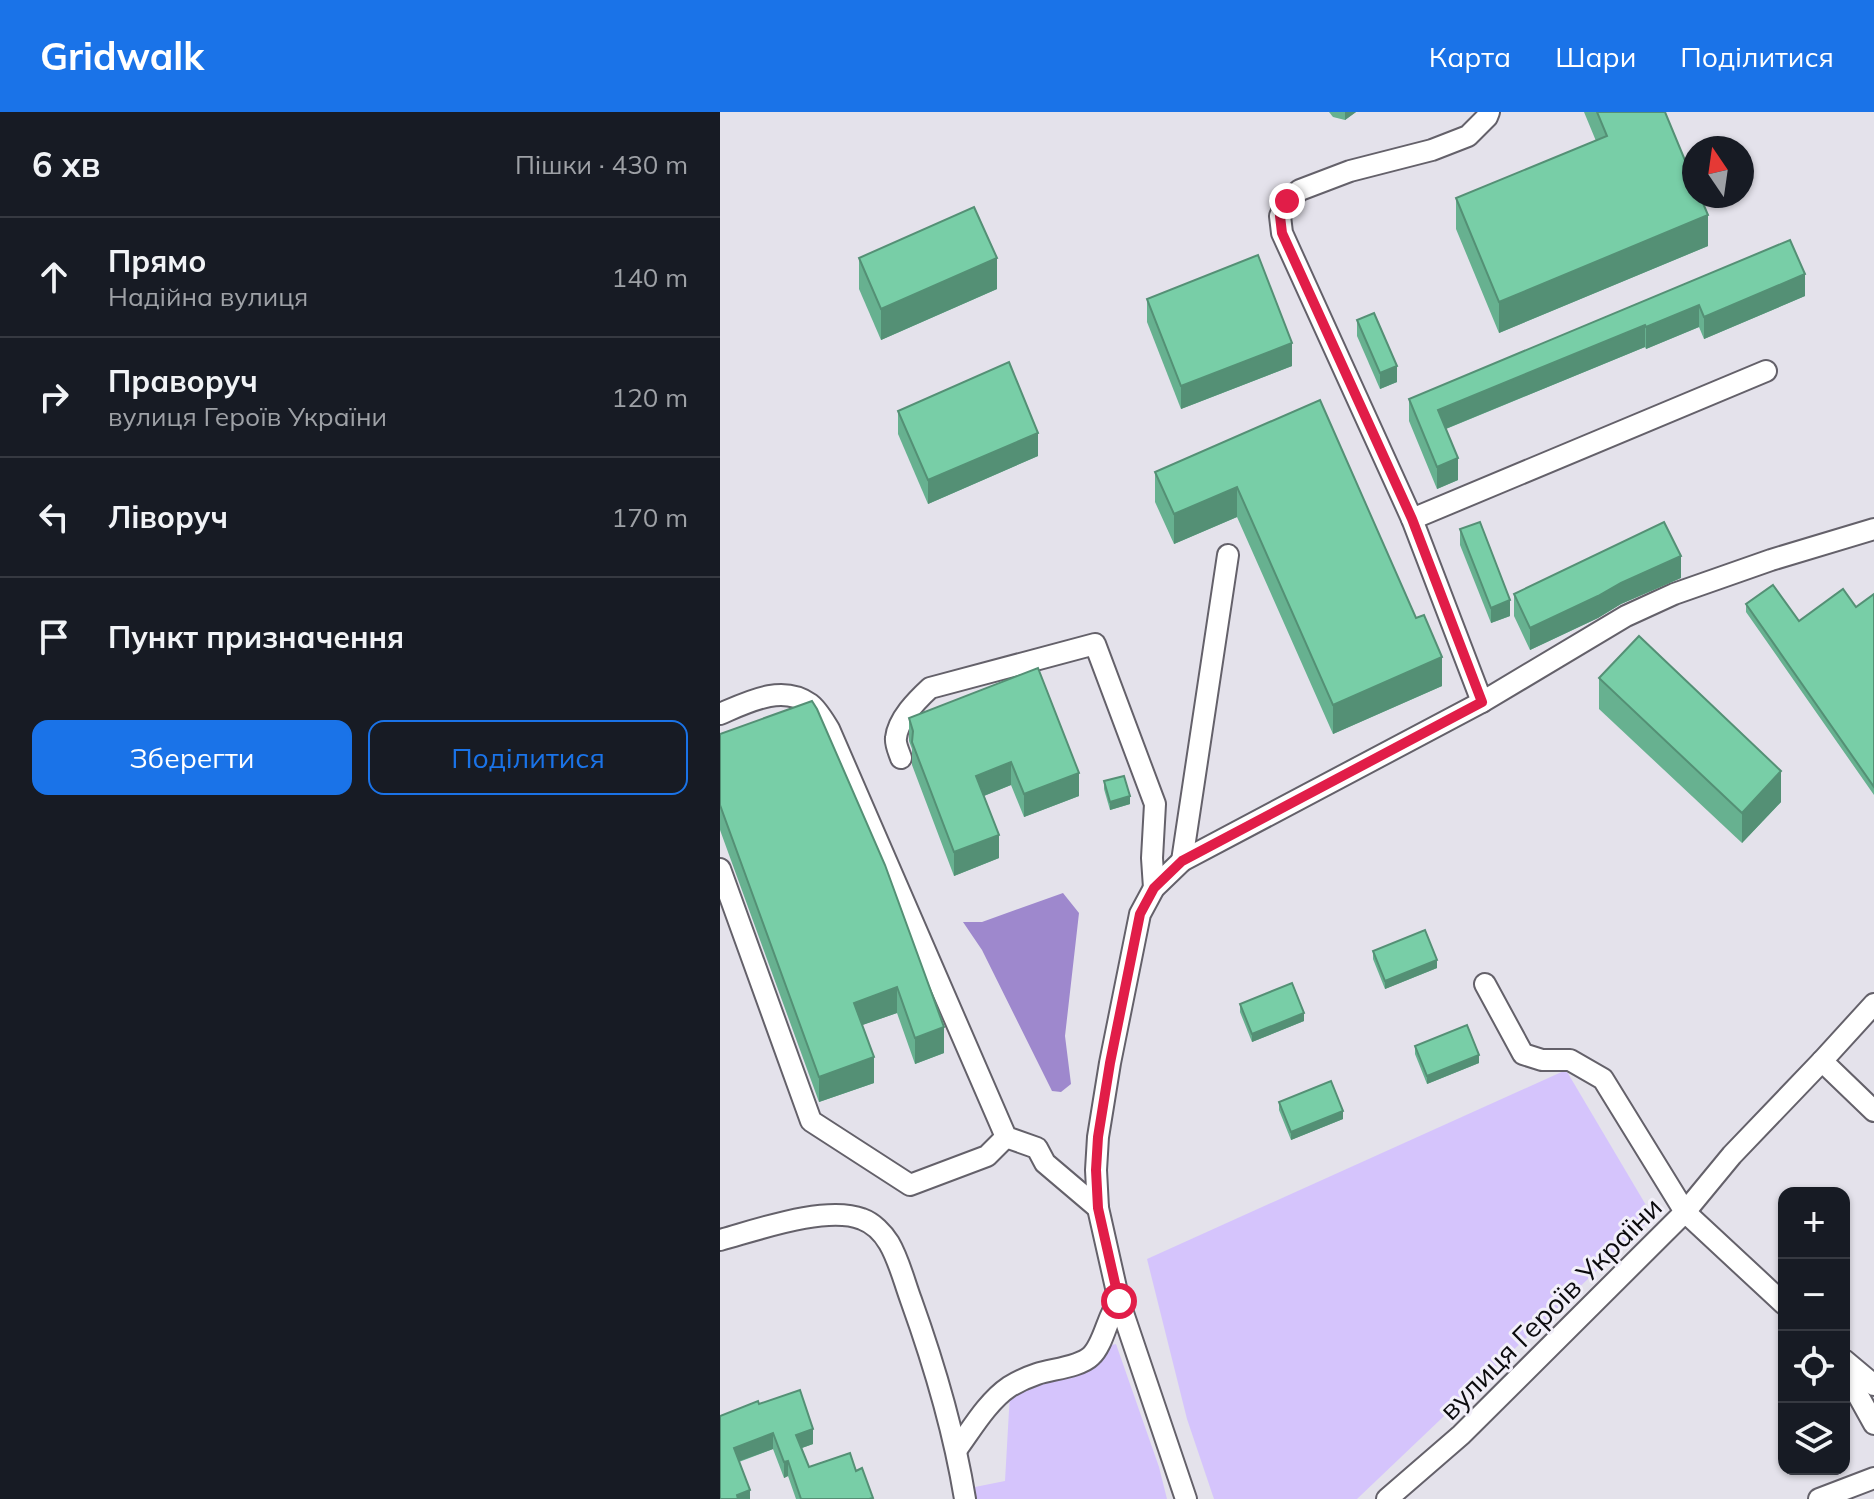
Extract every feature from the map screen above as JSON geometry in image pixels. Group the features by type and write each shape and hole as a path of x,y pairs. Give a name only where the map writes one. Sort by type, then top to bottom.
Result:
{"street":[{"path":"1482,702 1412,519 1282,233 1280,216 1287,201 1300,190 1350,171 1432,150 1468,136 1489,112"},
{"path":"1412,519 1766,371"},
{"path":"1186,1499 1119,1301 1098,1208 1096,1170 1110,1063 1140,914 1154,888 1182,861 1482,702 1626,616 1674,594 1874,529"},
{"path":"1182,861 1228,555"},
{"path":"901,758 895,740 900,725 930,688 1095,644 1155,804 1154,888"},
{"path":"720,714 751,701 784,693 811,704 829,729 1006,1137 1037,1148 1045,1163 1098,1208"},
{"path":"720,869 811,1121 910,1185 987,1156 1006,1137"},
{"path":"1485,984 1523,1054 1542,1060 1570,1060 1603,1079 1685,1212 1732,1155 1874,1004"},
{"path":"1822,1061 1874,1111"},
{"name":"вулиця Героїв України","path":"1387,1499 1461,1435 1685,1212 1778,1298"},
{"path":"720,1240 816,1216 837,1214 866,1220 878,1229 889,1243 909,1294 957,1449 965,1499"},
{"path":"957,1449 985,1411 1008,1388 1091,1357 1111,1310 1119,1301"},
{"path":"1850,1365 1874,1385"},
{"path":"1850,1381 1874,1424"},
{"path":"1819,1499 1874,1478"}],"shaded area":[{"path":"1063,893 1079,913 1065,1036 1071,1084 1061,1092 1052,1091 982,950 963,922 982,922"},
{"path":"1566,1070 1653,1217 1357,1499 1214,1499 1187,1419 1147,1259"},
{"path":"1116,1344 1159,1467 1167,1499 976,1499 975,1487 1005,1481 1011,1375"}],"building":[{"path":"1597,112 1665,112 1682,153 1682,208 1705,208 1708,215 1499,302 1456,198 1607,136"},
{"path":"974,207 997,258 881,309 859,258"},
{"path":"1790,240 1805,274 1704,317 1699,305 1645,325 1438,410 1458,458 1437,467 1409,399"},
{"path":"1258,255 1292,343 1181,386 1147,299"},
{"path":"1374,313 1397,366 1380,373 1357,320"},
{"path":"1009,362 1038,433 928,480 898,411"},
{"path":"1320,400 1416,618 1424,615 1442,657 1333,705 1237,487 1174,514 1155,472"},
{"path":"1480,522 1510,600 1491,608 1460,529"},
{"path":"1664,522 1681,556 1530,628 1514,594"},
{"path":"1773,585 1799,621 1843,589 1856,607 1874,594 1874,787 1746,604"},
{"path":"1639,636 1781,771 1742,813 1599,678"},
{"path":"1038,668 1079,773 1024,794 1011,762 976,776 999,835 954,852 912,742 909,718"},
{"path":"812,701 885,865 944,1027 915,1038 897,987 854,1003 874,1057 819,1077 720,805 720,734"},
{"path":"1124,776 1130,796 1110,802 1104,781"},
{"path":"1425,930 1437,960 1385,981 1373,951"},
{"path":"1292,983 1304,1013 1252,1034 1240,1004"},
{"path":"1467,1025 1479,1055 1427,1076 1415,1046"},
{"path":"1331,1081 1343,1111 1291,1132 1279,1102"},
{"path":"800,1390 813,1429 796,1435 809,1467 850,1453 856,1471 862,1468 873,1498 801,1499 788,1461 784,1462 773,1433 734,1448 750,1490 737,1495 738,1499 720,1499 720,1416 758,1401 759,1404"}],"route":[{"path":"1119,1301 1098,1208 1098,1137 1140,914 1154,888 1182,861 1482,702 1412,519 1282,233 1280,216 1287,201"}]}
